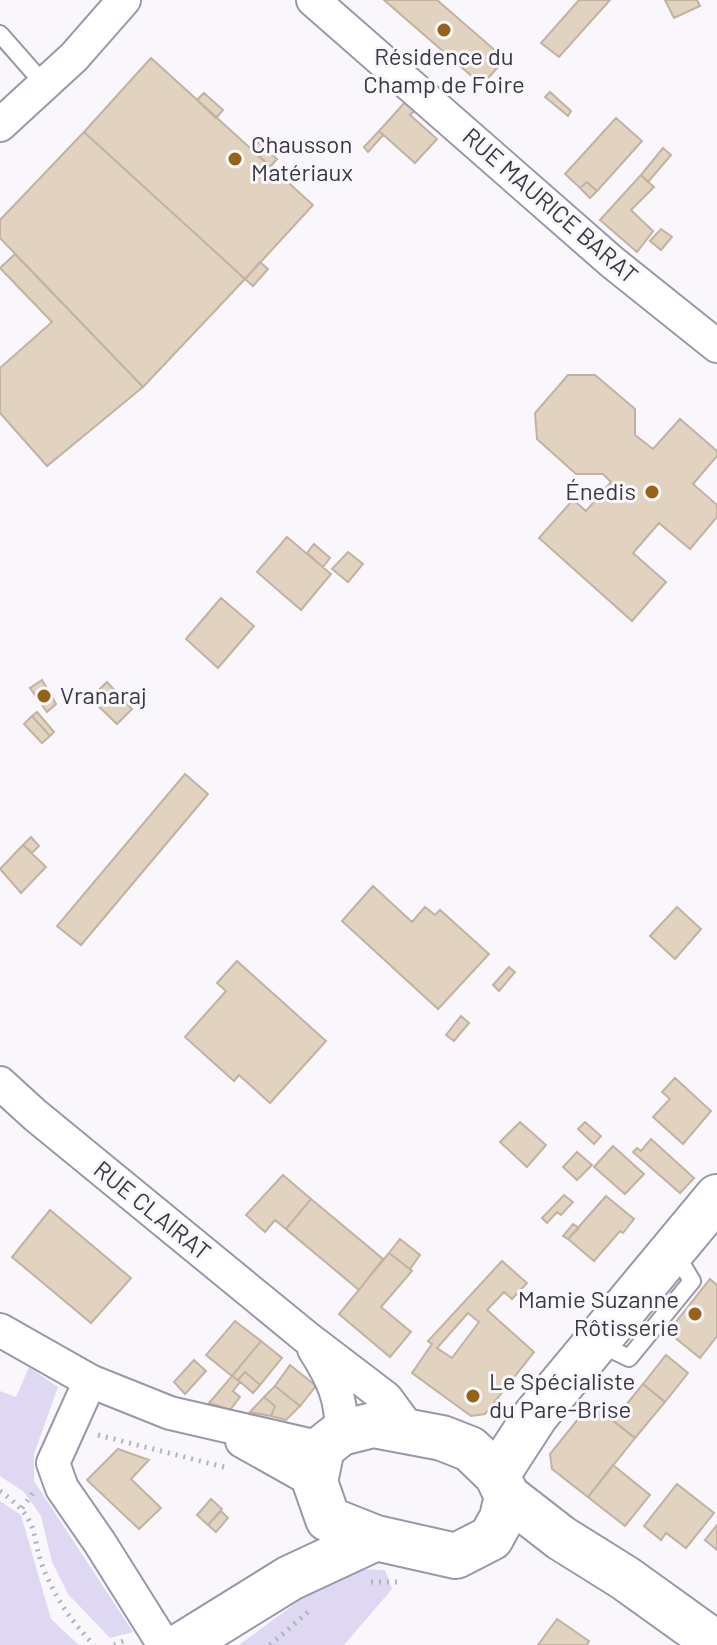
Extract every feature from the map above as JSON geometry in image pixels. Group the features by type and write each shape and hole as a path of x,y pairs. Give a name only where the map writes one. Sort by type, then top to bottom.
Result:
{"main road":[{"path":"491,1474 536,1415 717,1197"},
{"path":"305,1592 326,1470 373,1425 442,1438 491,1474 561,1538 625,1578 717,1644"},
{"path":"326,1470 376,1538 456,1556 491,1538 561,1538"},
{"path":"491,1474 502,1518 491,1538"},
{"path":"182,1645 305,1592 376,1538"}],"street":[{"path":"0,125 74,57 124,0"},
{"name":"RUE MAURICE BARAT","path":"313,0 612,262 717,346"},
{"name":"RUE CLAIRAT","path":"0,1083 306,1337 386,1398 411,1432"},
{"path":"0,1330 90,1381 170,1413 215,1425 326,1470"},
{"name":"RUE CLAIRAT","path":"306,1337 333,1379 342,1411 326,1470"},
{"path":"90,1381 53,1463 62,1488 164,1645"},
{"path":"215,1425 252,1447 326,1470"}],"lane":[{"path":"0,34 44,84"}],"path":[{"path":"53,1463 76,1445 98,1435 227,1467 241,1468 252,1447"},
{"path":"0,1491 22,1508 34,1526 45,1574 69,1619 94,1645"},
{"path":"368,1582 406,1582 420,1549"},
{"path":"270,1645 307,1613 305,1592"}],"shaded area":[{"path":"29,1367 58,1387 34,1454 34,1481 133,1632 110,1638 68,1594 52,1562 41,1516 24,1492 0,1476 0,1391 16,1397"},
{"path":"0,1501 21,1515 51,1619 79,1645 0,1645"},
{"path":"359,1569 385,1570 392,1589 344,1645 239,1645 308,1594"}],"building":[{"name":"Résidence du Champ de Foire","path":"384,0 437,0 505,59 482,85"},
{"path":"579,0 610,0 559,57 541,43"},
{"path":"665,0 697,0 700,6 674,18"},
{"path":"151,58 313,205 245,279 84,132"},
{"path":"550,92 571,111 568,116 545,97"},
{"path":"204,93 223,110 216,118 197,100"},
{"path":"407,100 416,109 410,115 437,139 415,163 379,131"},
{"path":"616,118 642,141 597,191 587,182 580,188 565,174"},
{"path":"379,131 383,135 368,152 364,147"},
{"path":"84,132 245,279 143,387 0,238 0,220"},
{"path":"258,142 277,159 270,167 251,149"},
{"path":"663,148 671,155 648,182 641,175"},
{"path":"641,175 654,187 631,210 653,231 637,252 600,220"},
{"path":"587,182 597,191 590,198 580,188"},
{"path":"661,229 672,237 661,250 650,241"},
{"path":"15,254 143,387 47,466 0,413 0,368 52,322 0,268"},
{"path":"260,262 268,269 253,286 245,279"},
{"name":"Énedis","path":"568,375 595,375 635,409 635,435 653,449 680,419 717,451 717,456 693,484 717,505 717,517 690,549 659,523 633,553 666,582 632,621 539,538 573,500 586,511 611,482 603,474 576,474 537,439 535,413"},
{"path":"287,537 331,574 301,610 257,572"},
{"path":"314,544 330,558 323,567 307,553"},
{"path":"348,552 363,564 348,582 332,569"},
{"path":"221,598 254,626 218,668 186,639"},
{"name":"Vranaraj","path":"42,680 56,704 47,712 30,688"},
{"path":"107,682 132,709 117,724 90,698"},
{"path":"37,712 54,732 50,736 32,716"},
{"path":"32,716 50,736 42,743 24,724"},
{"path":"185,774 208,794 81,945 57,926"},
{"path":"31,837 39,846 32,853 23,845"},
{"path":"23,845 46,867 21,893 0,869"},
{"path":"373,886 412,922 425,907 435,915 440,910 489,954 438,1009 342,921"},
{"path":"677,907 701,929 675,959 650,936"},
{"path":"237,961 326,1041 270,1103 239,1075 234,1081 185,1037 226,991 217,983"},
{"path":"509,967 515,972 499,991 493,985"},
{"path":"461,1016 469,1023 454,1041 446,1035"},
{"path":"675,1078 711,1111 683,1144 653,1117 670,1099 662,1092"},
{"path":"520,1122 546,1145 527,1167 500,1142"},
{"path":"585,1122 601,1136 594,1144 578,1129"},
{"path":"651,1139 694,1178 680,1193 633,1152 637,1148 641,1151"},
{"path":"613,1146 644,1174 625,1194 594,1167"},
{"path":"577,1152 592,1165 577,1180 563,1167"},
{"path":"283,1175 311,1199 286,1229 275,1220 265,1232 246,1215"},
{"path":"564,1195 573,1202 561,1215 557,1212 547,1223 542,1218"},
{"path":"606,1196 634,1219 594,1261 568,1239"},
{"path":"311,1199 383,1259 359,1290 286,1229"},
{"path":"50,1210 131,1278 91,1323 12,1257"},
{"path":"573,1224 579,1228 568,1239 563,1236"},
{"path":"400,1239 420,1255 410,1269 389,1253"},
{"path":"389,1253 412,1271 381,1307 411,1332 390,1357 339,1314"},
{"path":"502,1261 527,1283 512,1299 504,1292 487,1310 534,1352 485,1414 471,1416 412,1373 432,1344 428,1341","holes":["468,1313 479,1322 452,1358 437,1348"]},
{"path":"710,1279 717,1285 717,1336 700,1358 668,1332"},
{"path":"235,1321 261,1341 232,1376 206,1355"},
{"path":"261,1341 282,1358 260,1385 245,1372 238,1380 232,1376"},
{"path":"666,1355 688,1373 665,1402 643,1384"},
{"path":"194,1360 206,1371 185,1394 174,1382"},
{"path":"290,1365 316,1386 300,1406 275,1386"},
{"path":"245,1372 260,1385 253,1393 238,1380"},
{"path":"232,1376 240,1382 233,1391 240,1397 230,1410 209,1403"},
{"path":"643,1384 665,1402 635,1438 613,1421"},
{"path":"275,1386 300,1406 286,1420 271,1416 275,1406 264,1397"},
{"path":"264,1397 275,1406 271,1416 250,1412"},
{"path":"591,1403 635,1438 588,1497 552,1469 550,1454"},
{"path":"118,1449 149,1460 131,1479 161,1508 139,1529 87,1480"},
{"path":"613,1465 650,1495 625,1526 588,1497"},
{"path":"677,1484 714,1513 686,1548 666,1533 661,1540 644,1526"},
{"path":"211,1499 222,1509 208,1525 197,1515"},
{"path":"221,1511 228,1518 216,1532 208,1525"},
{"path":"717,1525 717,1550 705,1540"},
{"path":"557,1619 589,1641 587,1645 538,1645"}],"place":[{"name":"Résidence du Champ de Foire","path":"444,30"},
{"name":"Chausson Matériaux","path":"235,159"},
{"name":"Énedis","path":"652,492"},
{"name":"Vranaraj","path":"44,696"},
{"name":"Mamie Suzanne Rôtisserie","path":"695,1314"},
{"name":"Le Spécialiste du Pare-Brise","path":"473,1396"}]}
